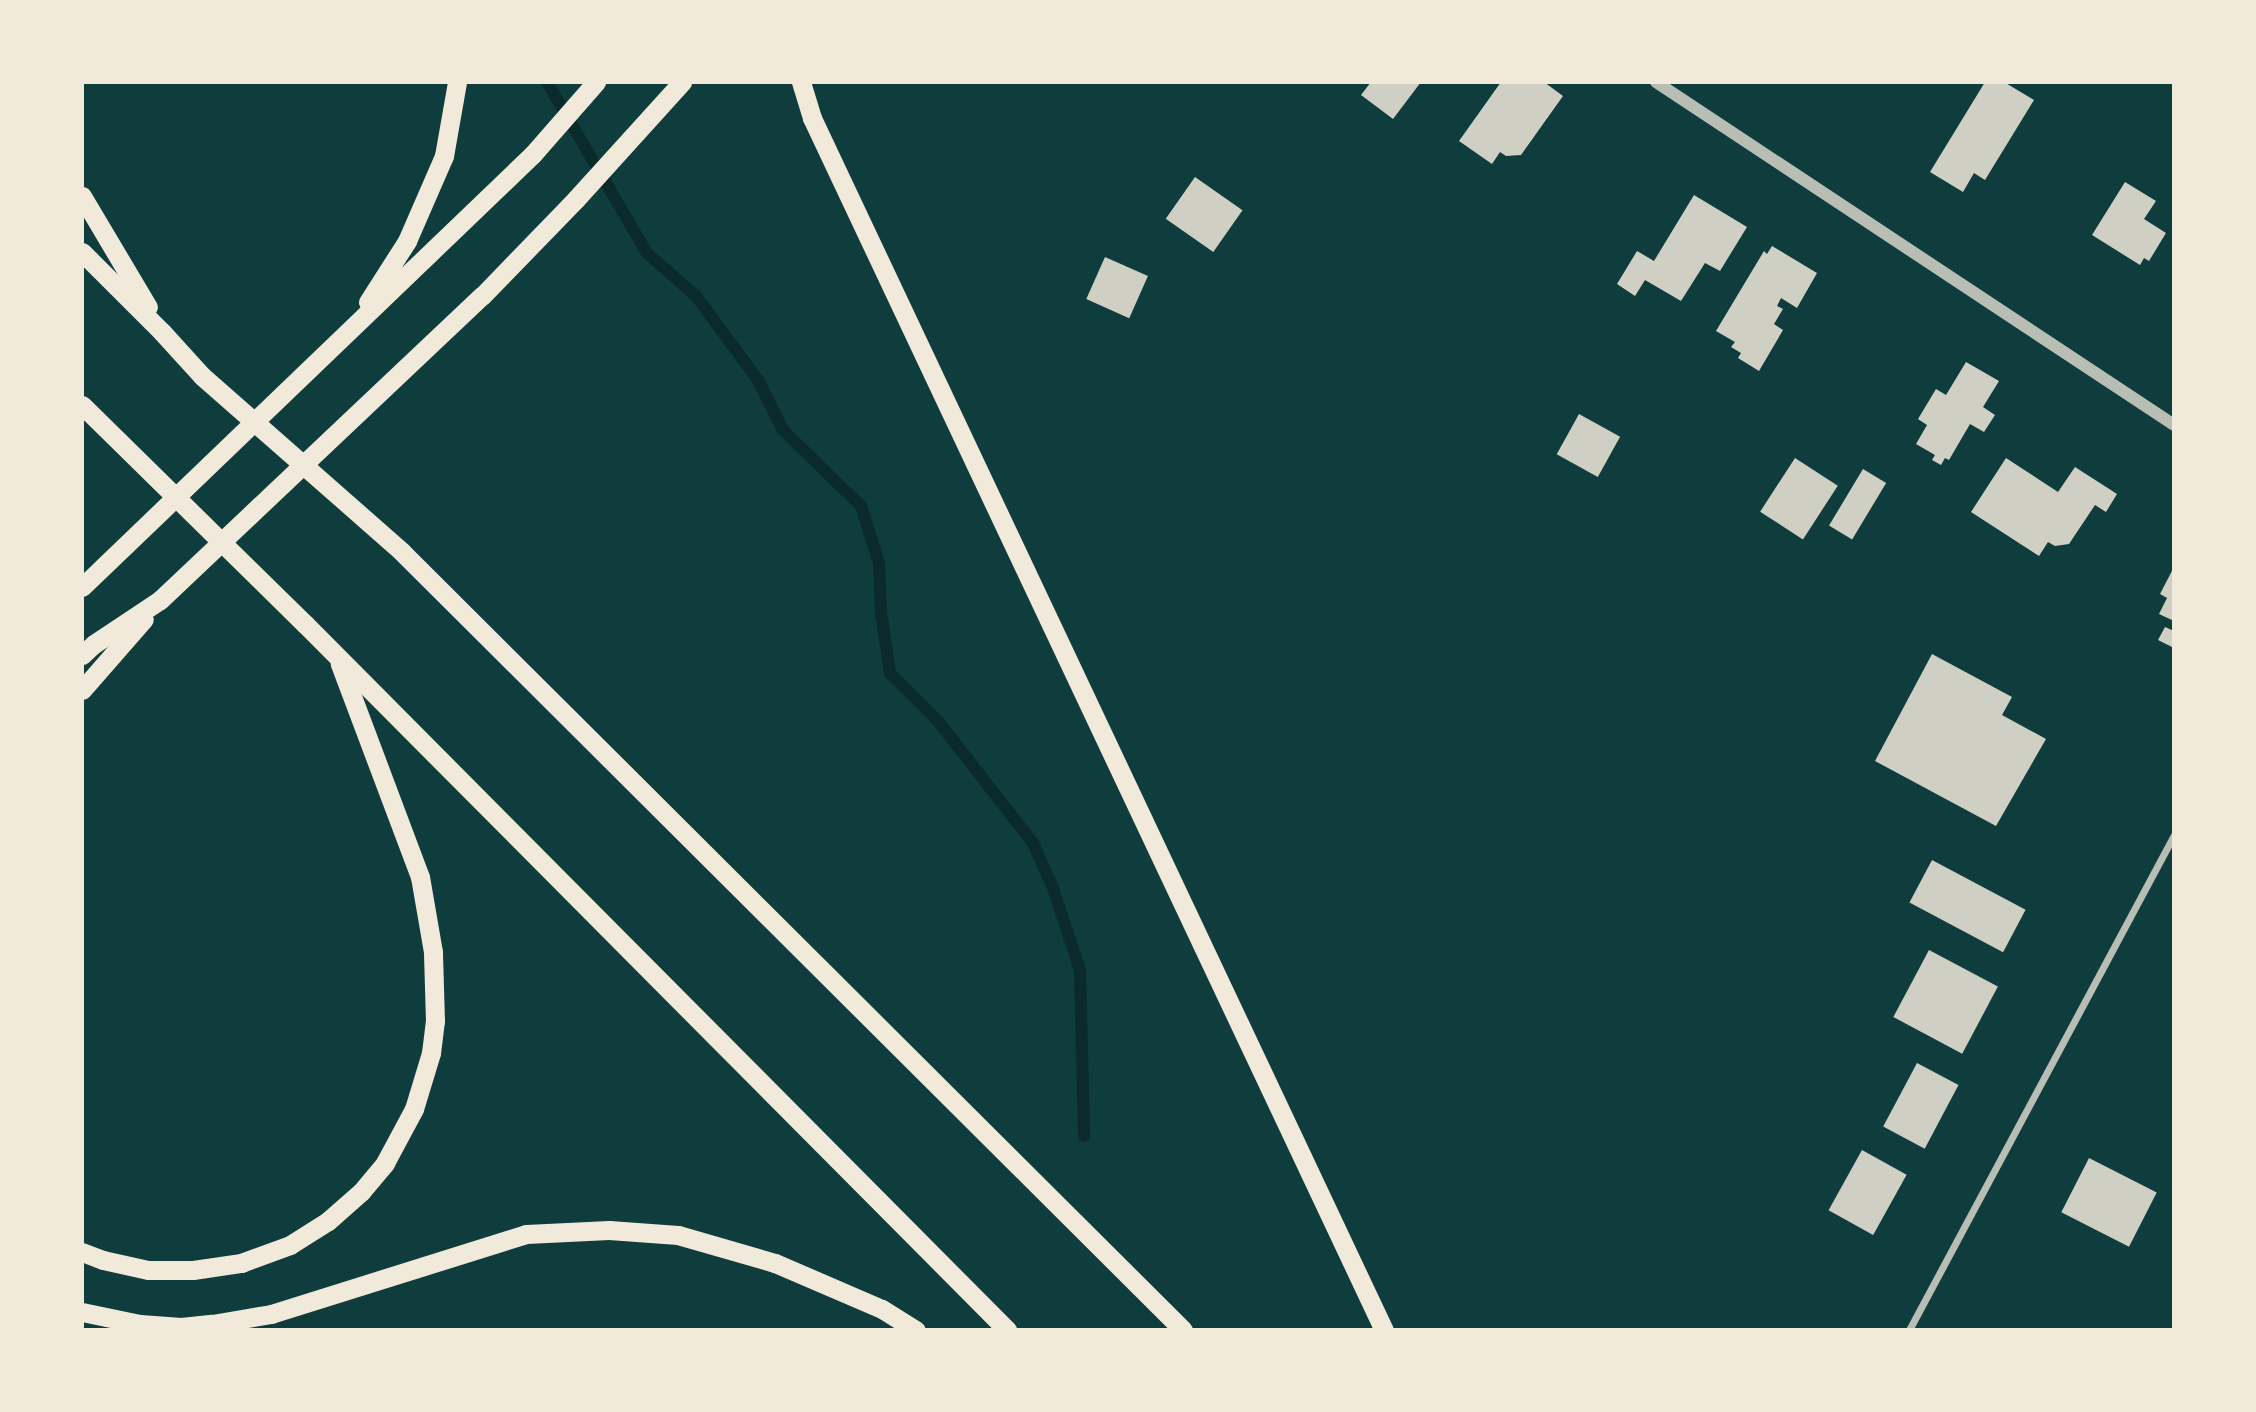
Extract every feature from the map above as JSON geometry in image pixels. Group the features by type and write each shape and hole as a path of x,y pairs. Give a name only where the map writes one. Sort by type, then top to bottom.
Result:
{"highway":[{"path":"349,332 407,241 444,156 457,82"},
{"path":"82,587 533,154 596,82"},
{"path":"82,690 160,600 482,296 576,199 682,82"},
{"path":"802,82 812,118 1384,1330"},
{"path":"82,196 162,332"},
{"path":"82,252 202,376 402,552 1182,1330"},
{"path":"87,412 305,624 1007,1330"},
{"path":"82,655 160,600"},
{"path":"82,1252 103,1261 148,1270 193,1270 241,1263 290,1245 328,1221 361,1192 385,1163 414,1109 431,1053 435,1021 433,952 420,877 337,656"},
{"path":"82,1312 140,1324 181,1327 212,1324 271,1314 526,1234 609,1230 678,1235 775,1263 882,1309 916,1330"}],"street":[{"path":"1656,82 2174,425"},
{"path":"1909,1330 2174,835"}],"building":[{"path":"1371,82 1421,82 1393,119 1361,95"},
{"path":"1501,82 1544,82 1563,96 1521,155 1506,156 1500,152 1492,164 1459,141"},
{"path":"1985,82 2004,82 2034,100 1985,180 1974,173 1963,192 1930,172"},
{"path":"1195,177 1243,210 1213,252 1166,219"},
{"path":"2125,182 2156,201 2144,219 2166,233 2149,261 2144,258 2140,265 2092,235"},
{"path":"1694,195 1747,227 1720,271 1705,263 1681,301 1645,280 1635,296 1617,284 1637,251 1654,261"},
{"path":"1772,246 1817,273 1797,308 1781,298 1777,306 1783,309 1774,324 1783,330 1759,371 1738,358 1741,353 1731,347 1735,342 1716,331 1764,251 1767,254"},
{"path":"1105,257 1148,276 1129,318 1086,299"},
{"path":"1966,362 1999,381 1983,407 1995,415 1984,432 1970,424 1949,460 1945,458 1941,465 1932,460 1935,455 1916,444 1927,425 1918,419 1936,389 1946,395"},
{"path":"1579,414 1620,437 1598,477 1557,454"},
{"path":"1795,458 1838,486 1803,539 1760,512"},
{"path":"2006,458 2058,492 2075,467 2117,494 2106,512 2095,505 2069,544 2055,546 2048,542 2039,556 1971,512"},
{"path":"1863,469 1886,483 1852,539 1829,526"},
{"path":"2174,567 2174,621 2159,614 2167,598 2160,594"},
{"path":"2165,627 2174,631 2174,648 2158,640"},
{"path":"1932,654 2012,697 2002,715 2046,739 1996,826 1875,761"},
{"path":"1932,860 2026,910 2003,952 1909,902"},
{"path":"1929,950 1998,987 1962,1054 1893,1017"},
{"path":"1917,1063 1958,1085 1925,1149 1883,1127"},
{"path":"1862,1150 1907,1175 1873,1235 1829,1210"},
{"path":"2089,1158 2157,1193 2129,1247 2061,1212"}],"waterway":[{"path":"547,82 647,253 696,296 758,380 783,430 861,506 879,563 881,612 890,673 938,721 1033,843 1053,888 1080,970 1084,1136"}]}
